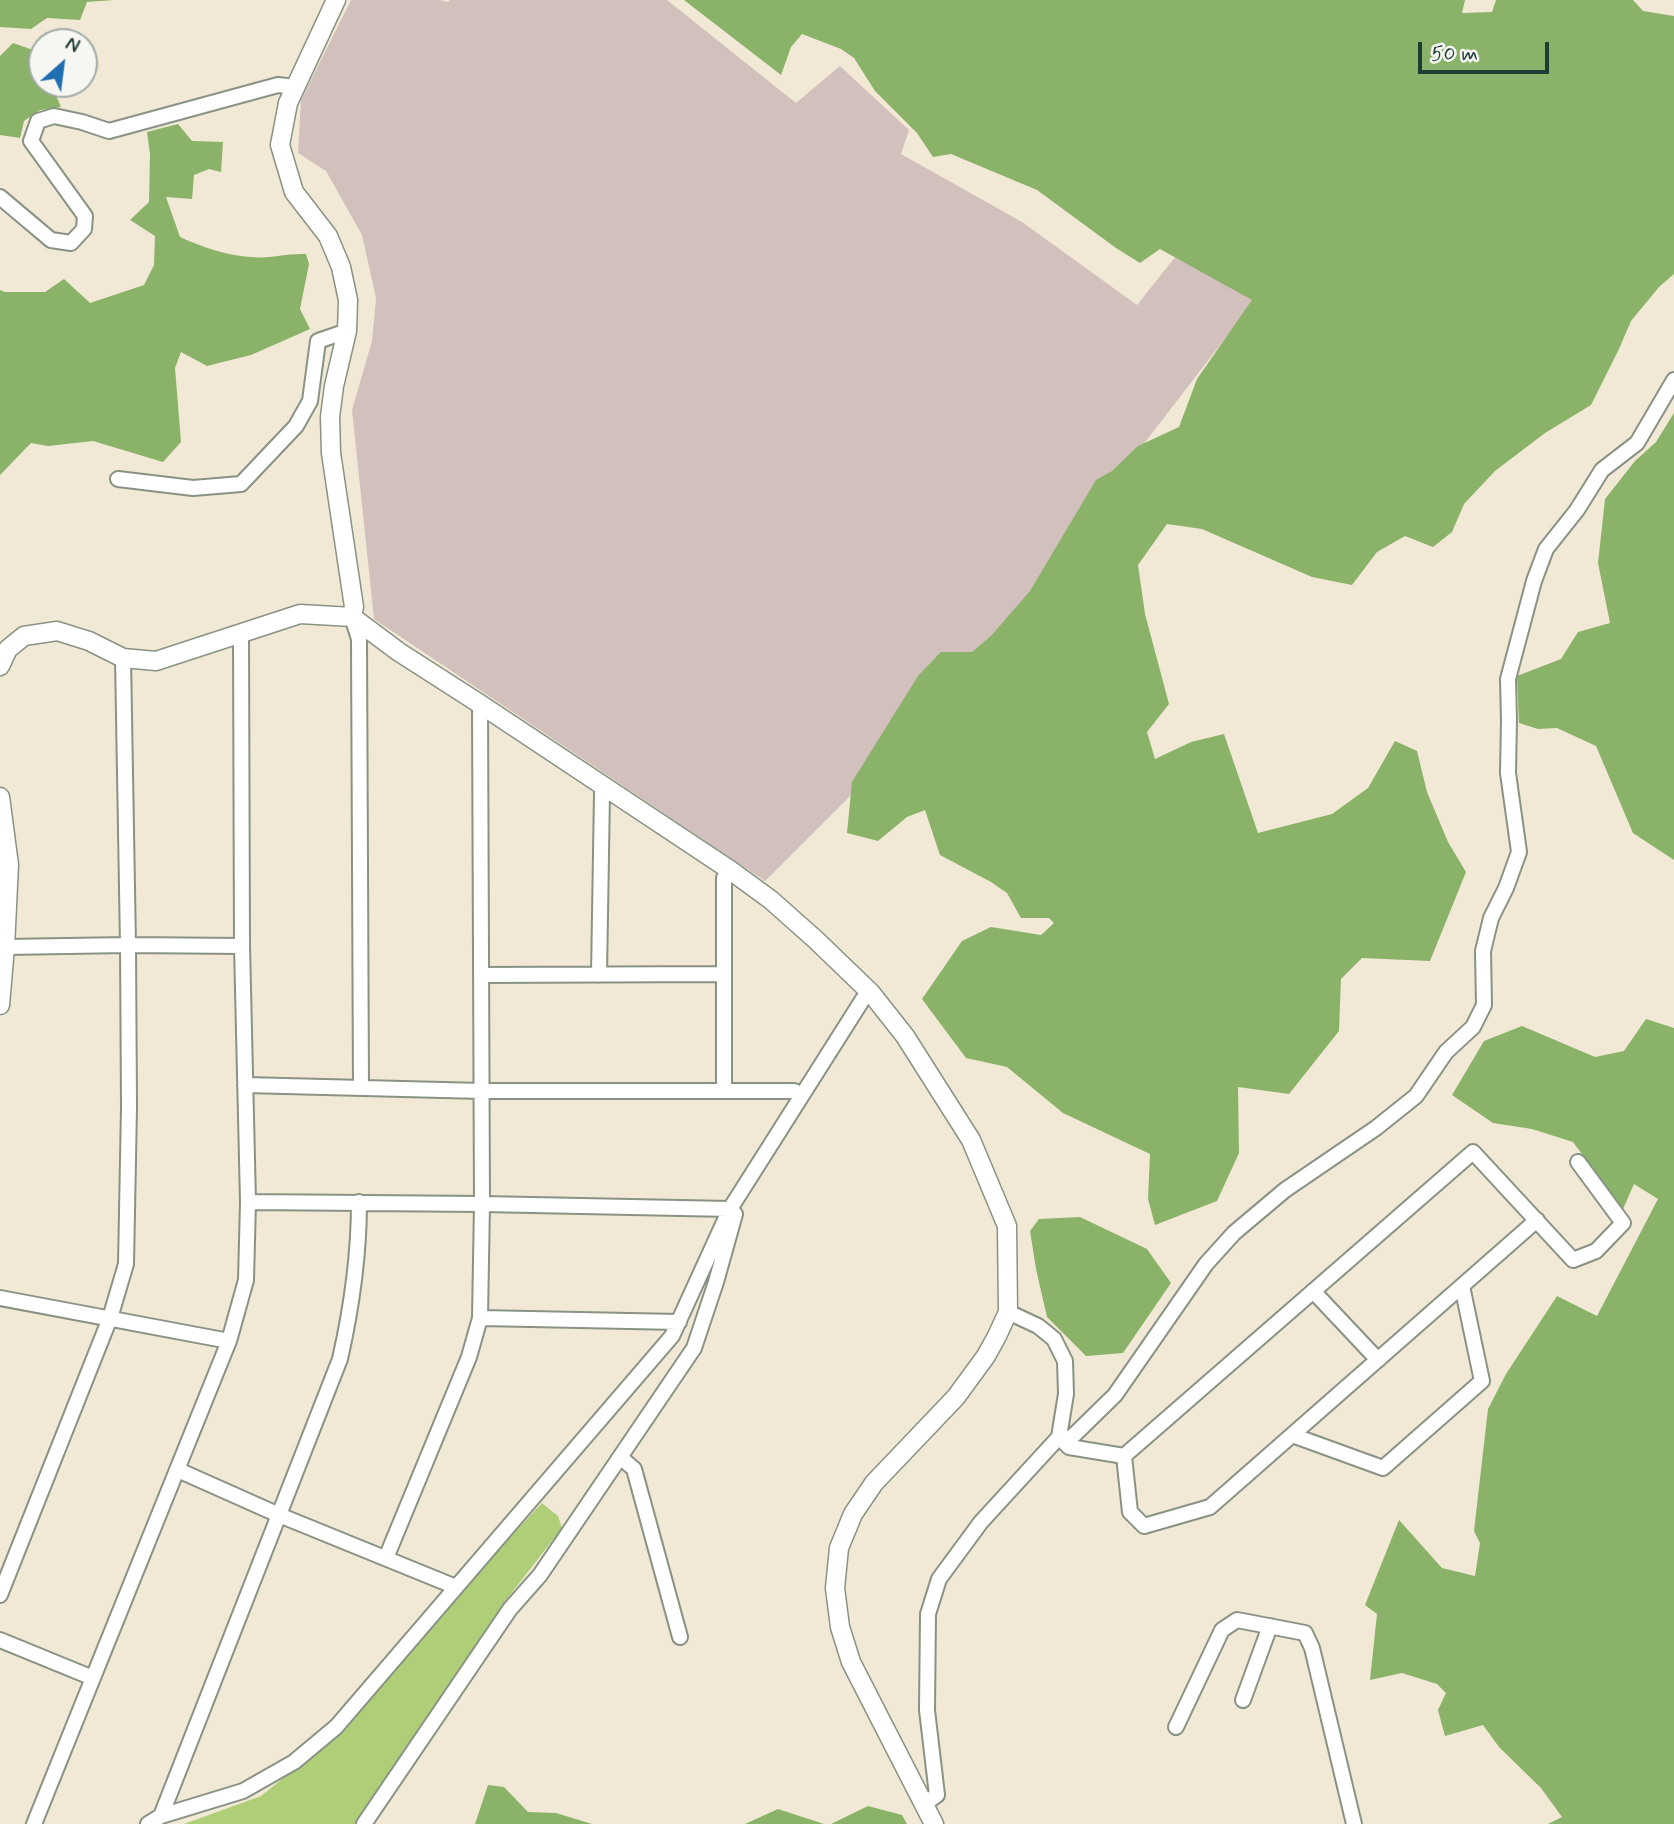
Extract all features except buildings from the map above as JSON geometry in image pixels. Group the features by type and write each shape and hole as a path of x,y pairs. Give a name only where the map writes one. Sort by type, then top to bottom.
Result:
{"street":[{"path":"336,0 288,103 280,145 294,192 328,236 341,267 348,300 347,331 330,416 331,453 354,607 352,617 359,639 361,1088"},
{"path":"0,197 51,240 71,243 84,229 85,216 31,141 38,121 54,116 109,131 278,85 295,87"},
{"path":"118,479 193,488 241,484 296,426 310,401 318,341 347,331"},
{"path":"1059,1437 1072,1438 1115,1395 1206,1264 1234,1233 1285,1190 1376,1128 1416,1096 1446,1052 1473,1027 1484,1004 1485,940 1491,918 1519,852 1508,773 1508,679 1534,581 1546,549 1577,510 1602,470 1637,443 1674,380"},
{"path":"0,666 4,647 24,636 57,631 89,641 122,658 156,661 300,614 352,617 399,652 730,870 771,900 871,993 905,1036 971,1140 1007,1226 1007,1312 986,1356 956,1397 874,1483 853,1514 839,1548 835,1588 840,1627 851,1662 934,1824"},
{"path":"34,1824 229,1340 246,1280 248,1202 242,946 241,634"},
{"path":"0,1595 110,1318 126,1264 130,1107 122,658"},
{"path":"386,1558 469,1357 480,1318 480,704"},
{"path":"599,975 602,793 605,787"},
{"path":"0,797 9,865 0,1005"},
{"path":"724,1091 724,878 730,870"},
{"path":"5,947 242,946"},
{"path":"481,975 724,974"},
{"path":"154,1820 243,1791 294,1762 336,1727 673,1336 730,1209 863,999 871,993"},
{"path":"245,1085 482,1091 794,1091 802,1095"},
{"path":"1124,1456 1473,1152 1573,1260 1596,1251 1623,1223 1578,1163"},
{"path":"248,1202 730,1209 735,1214 694,1348 540,1575 510,1609 364,1824"},
{"path":"154,1820 340,1359 350,1315 357,1261 359,1202"},
{"path":"1124,1456 1130,1512 1144,1526 1210,1507 1536,1220"},
{"path":"1292,1435 1383,1468 1393,1460 1482,1381 1462,1286"},
{"path":"1313,1292 1378,1360"},
{"path":"0,1298 229,1340"},
{"path":"924,1804 937,1796 927,1710 928,1614 939,1579 981,1522 1059,1437 1066,1394 1065,1361 1054,1339 1038,1326 1007,1312"},
{"path":"480,1318 679,1322"},
{"path":"1059,1437 1069,1447 1124,1456"},
{"path":"620,1457 634,1469 680,1637"},
{"path":"178,1470 456,1587"},
{"path":"1176,1727 1222,1630 1237,1620 1305,1633 1312,1648 1354,1824"},
{"path":"1243,1700 1270,1626"},
{"path":"0,1640 93,1678"}],"shaded area":[{"path":"351,0 667,0 796,103 840,66 909,130 901,154 1022,222 1137,305 1176,256 1254,301 1007,621 866,780 765,881 374,619 352,410 372,341 376,298 362,235 326,171 298,153 301,100"}],"green space":[{"path":"0,0 114,0 87,2 80,20 47,18 32,28 0,27"},
{"path":"684,0 1465,0 1462,13 1492,12 1496,0 1633,0 1643,11 1674,16 1674,274 1659,287 1631,321 1591,405 1545,433 1495,471 1464,504 1452,532 1433,547 1405,536 1377,552 1352,585 1312,577 1202,529 1167,524 1138,565 1145,614 1169,704 1147,732 1155,759 1191,742 1224,734 1258,833 1332,814 1368,788 1395,741 1417,751 1427,792 1448,842 1466,872 1430,961 1362,958 1341,979 1339,1031 1289,1094 1238,1087 1239,1153 1217,1201 1155,1225 1148,1199 1150,1154 1063,1113 1007,1067 966,1058 922,999 962,941 991,927 1041,935 1054,923 1049,918 1021,918 1007,893 940,855 925,810 907,817 878,841 847,833 852,782 918,676 941,652 972,652 991,636 1030,591 1096,480 1112,471 1138,446 1179,427 1197,379 1252,300 1160,249 1140,263 1037,190 951,154 933,157 917,133 875,91 854,58 841,49 802,34 791,47 781,75"},
{"path":"13,43 28,48 28,98 57,98 61,107 40,110 24,121 20,138 0,135 0,56"},
{"path":"178,124 192,141 223,142 221,172 209,169 194,175 192,199 166,197 180,237 214,250 241,256 306,254 309,264 300,309 310,329 251,355 207,366 181,352 175,368 181,442 163,462 93,441 48,446 31,443 0,475 0,290 45,292 64,279 90,303 144,285 154,265 155,236 130,220 149,202 150,154 147,132"},
{"path":"1674,413 1674,860 1633,833 1596,746 1557,728 1538,729 1519,723 1517,676 1561,659 1578,632 1610,623 1598,563 1605,499 1635,461 1656,442"},
{"path":"1646,1019 1674,1028 1674,1824 1548,1824 1562,1817 1541,1788 1499,1747 1483,1725 1445,1736 1438,1710 1446,1693 1437,1684 1402,1673 1370,1680 1377,1614 1365,1605 1399,1520 1442,1568 1475,1576 1480,1543 1474,1531 1488,1409 1506,1374 1557,1296 1597,1316 1658,1199 1634,1184 1623,1209 1573,1142 1532,1129 1493,1123 1452,1095 1484,1041 1522,1026 1595,1057 1624,1051"},
{"path":"1080,1217 1147,1249 1171,1283 1123,1353 1086,1356 1047,1317 1030,1231 1039,1219"},
{"path":"542,1503 558,1516 562,1528 503,1604 355,1824 184,1824 261,1796 343,1730 460,1591"},
{"path":"488,1785 504,1787 528,1812 556,1813 592,1824 475,1824"},
{"path":"868,1806 902,1815 907,1824 831,1824"},
{"path":"778,1809 824,1824 745,1824"}]}
